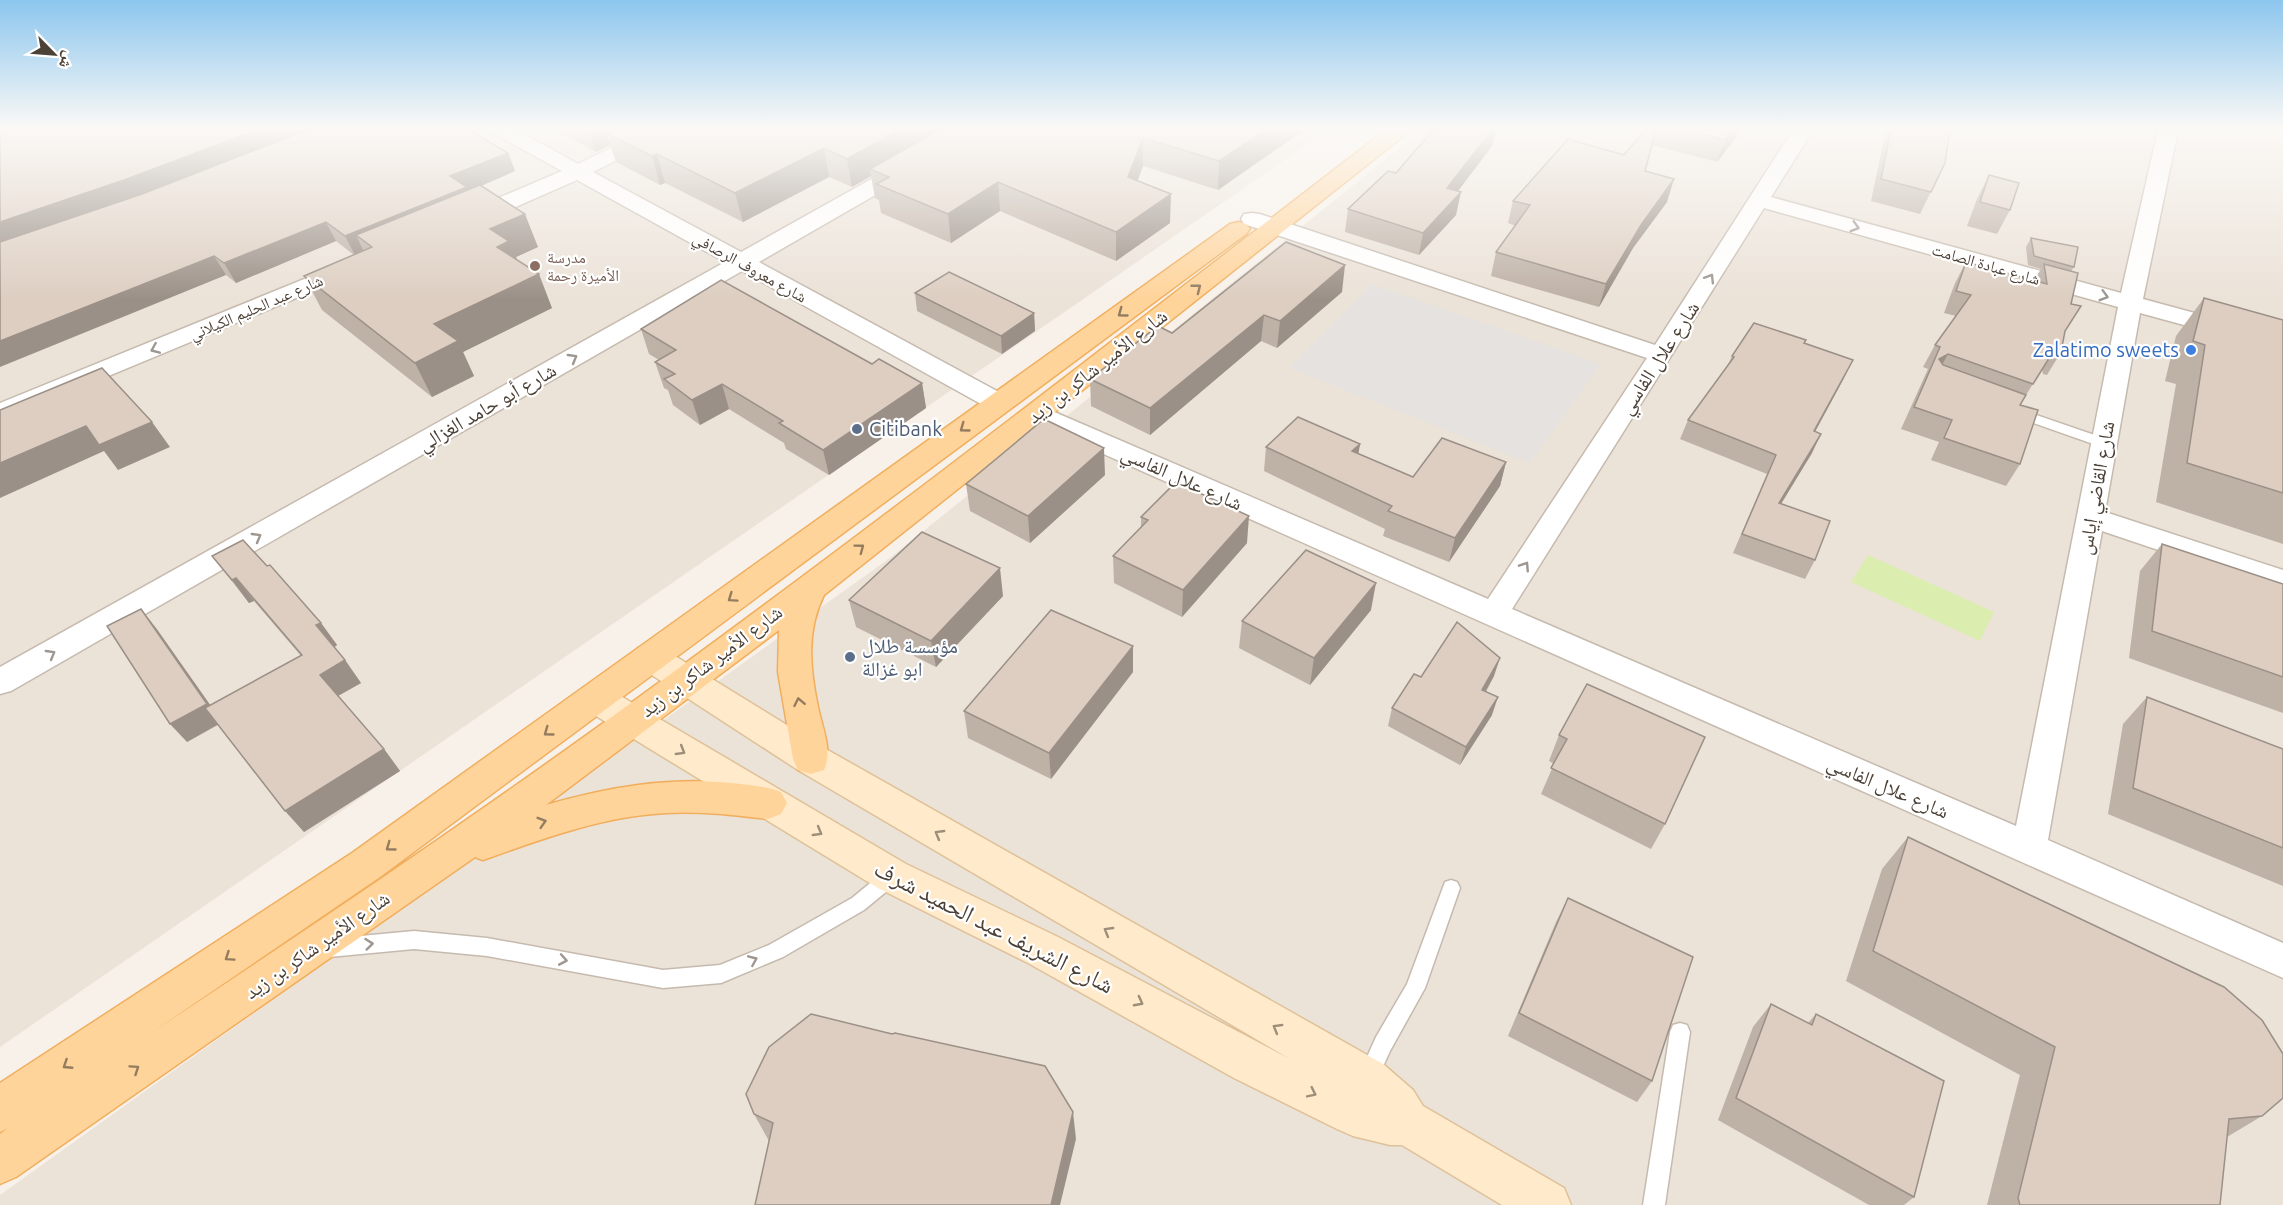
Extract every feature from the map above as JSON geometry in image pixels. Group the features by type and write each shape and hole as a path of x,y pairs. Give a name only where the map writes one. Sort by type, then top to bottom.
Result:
{"main road":[{"name":"شارع الأمير شاكر بن زيد","path":"0,1161 311,950 447,855 631,721 1036,414 1306,186"},
{"name":"شارع الأمير شاكر بن زيد","path":"0,1109 366,865 999,403 1317,186"},
{"path":"811,759 795,674 794,635 797,618 814,584"},
{"path":"447,855 542,822 597,808 653,798 712,798 768,803"}],"street":[{"path":"447,228 544,186"},
{"name":"شارع معروف الرصافي","path":"603,186 999,403"},
{"name":"شارع أبو حامد الغزالي","path":"0,682 875,186"},
{"name":"شارع علال الفاسي","path":"1493,615 1767,186"},
{"name":"شارع القاضي إياس","path":"2029,848 2130,304 2156,186"},
{"name":"شارع عبادة الصامت","path":"1758,200 2283,345"},
{"path":"1263,223 1661,355"},
{"name":"شارع عبد الحليم الكيلاني","path":"0,413 370,259"},
{"name":"شارع علال الفاسي","path":"1036,414 2029,848 2283,962"},
{"path":"2091,517 2283,581"},
{"name":"شارع الشريف عبد الحميد شرف","path":"650,657 811,759 1367,1080 1397,1106 1407,1122"},
{"name":"شارع الشريف عبد الحميد شرف","path":"595,698 892,876 1043,950 1250,1062 1343,1108 1372,1119 1407,1122 1547,1205"}],"lane":[{"path":"2002,406 2104,443"},
{"path":"311,950 414,940 487,947 663,979 721,974 776,951 819,927 858,904 892,876"},
{"path":"1367,1080 1383,1044 1415,988 1451,888"},
{"path":"1654,1205 1680,1032"}],"shaded area":[{"path":"0,186 1247,186 0,1047"},
{"path":"1352,186 2283,186 2283,1205 0,1205 0,1195 890,558"},
{"path":"1372,284 1601,364 1530,463 1289,368"}],"green space":[{"path":"1868,555 1994,612 1980,641 1851,582"}],"building":[{"path":"0,186 106,186 0,222"},
{"path":"162,186 467,187 345,236 326,222 224,263 214,256 0,341 0,242"},
{"path":"482,186 525,214 490,229 509,241 497,247 539,274 434,324 458,341 415,363 304,276 372,247 356,235"},
{"path":"721,186 748,186 735,193"},
{"path":"881,186 991,186 948,214"},
{"path":"1008,186 1151,186 1171,194 1116,232"},
{"path":"1372,186 1448,186 1447,188 1461,192 1423,233 1348,209"},
{"path":"1526,186 1669,186 1641,225 1606,284 1496,252 1530,205 1513,201"},
{"path":"1909,186 1934,186 1931,192"},
{"path":"1985,186 2018,186 2010,210 1980,202"},
{"path":"2031,238 2078,247 2074,267 2034,256"},
{"path":"1286,242 1345,265 1280,321 1264,315 1150,408 1090,379 1158,326 1172,333"},
{"path":"1966,262 2047,284 2044,264 2078,273 2071,304 2081,306 2065,331 2061,352 2057,352 2056,347 2033,384 1948,354 1939,359 1943,365 2026,395 2020,405 2038,410 2020,464 1944,438 1952,420 1914,407 1940,347 1935,345 1971,295 1956,291"},
{"path":"949,272 1034,313 1001,336 915,293"},
{"path":"721,280 872,364 879,359 922,383 823,450 779,423 783,421 722,384 692,400 664,379 675,374 655,362 676,350 641,329"},
{"path":"2204,298 2283,320 2283,493 2187,463 2205,345 2193,341"},
{"path":"1754,323 1806,340 1804,343 1853,360 1814,431 1821,434 1779,503 1830,521 1815,560 1742,534 1776,455 1688,420 1734,357 1732,356"},
{"path":"102,368 152,422 99,445 86,426 0,463 0,410"},
{"path":"1298,417 1360,444 1352,451 1413,477 1442,438 1506,462 1455,538 1388,511 1392,506 1266,447"},
{"path":"1044,419 1104,448 1028,516 966,484"},
{"path":"1176,482 1249,516 1183,590 1113,556 1148,520 1141,517"},
{"path":"922,532 1000,568 931,641 849,600"},
{"path":"243,540 267,566 270,565 321,623 316,625 345,660 320,675 384,749 285,811 205,708 302,655 236,578 232,580 212,556"},
{"path":"2162,544 2283,584 2283,677 2152,631"},
{"path":"1306,550 1376,583 1314,658 1242,621"},
{"path":"141,609 207,704 170,724 107,626"},
{"path":"1051,610 1133,646 1049,753 964,711"},
{"path":"1457,622 1500,658 1482,690 1498,697 1466,747 1392,708 1414,674 1421,677"},
{"path":"1587,684 1705,737 1665,824 1551,768 1567,739 1559,735"},
{"path":"2147,697 2283,749 2283,848 2133,788"},
{"path":"1908,837 2224,987 2262,1020 2283,1054 2283,1098 2262,1116 2229,1119 2220,1205 2020,1205 2018,1198 2055,1047 1873,951"},
{"path":"1568,898 1693,957 1652,1081 1519,1013"},
{"path":"1771,1004 1812,1025 1816,1014 1944,1081 1914,1197 1736,1098"},
{"path":"811,1014 892,1034 1045,1066 1073,1112 1051,1205 755,1205 773,1123 754,1114 746,1094 769,1047"}],"place":[{"name":"مدرسة الأميرة رحمة","path":"535,266"},
{"name":"Zalatimo sweets","path":"2191,350"},
{"name":"Citibank","path":"857,429"},
{"name":"مؤسسة طلال ابو غزالة","path":"850,657"}]}
